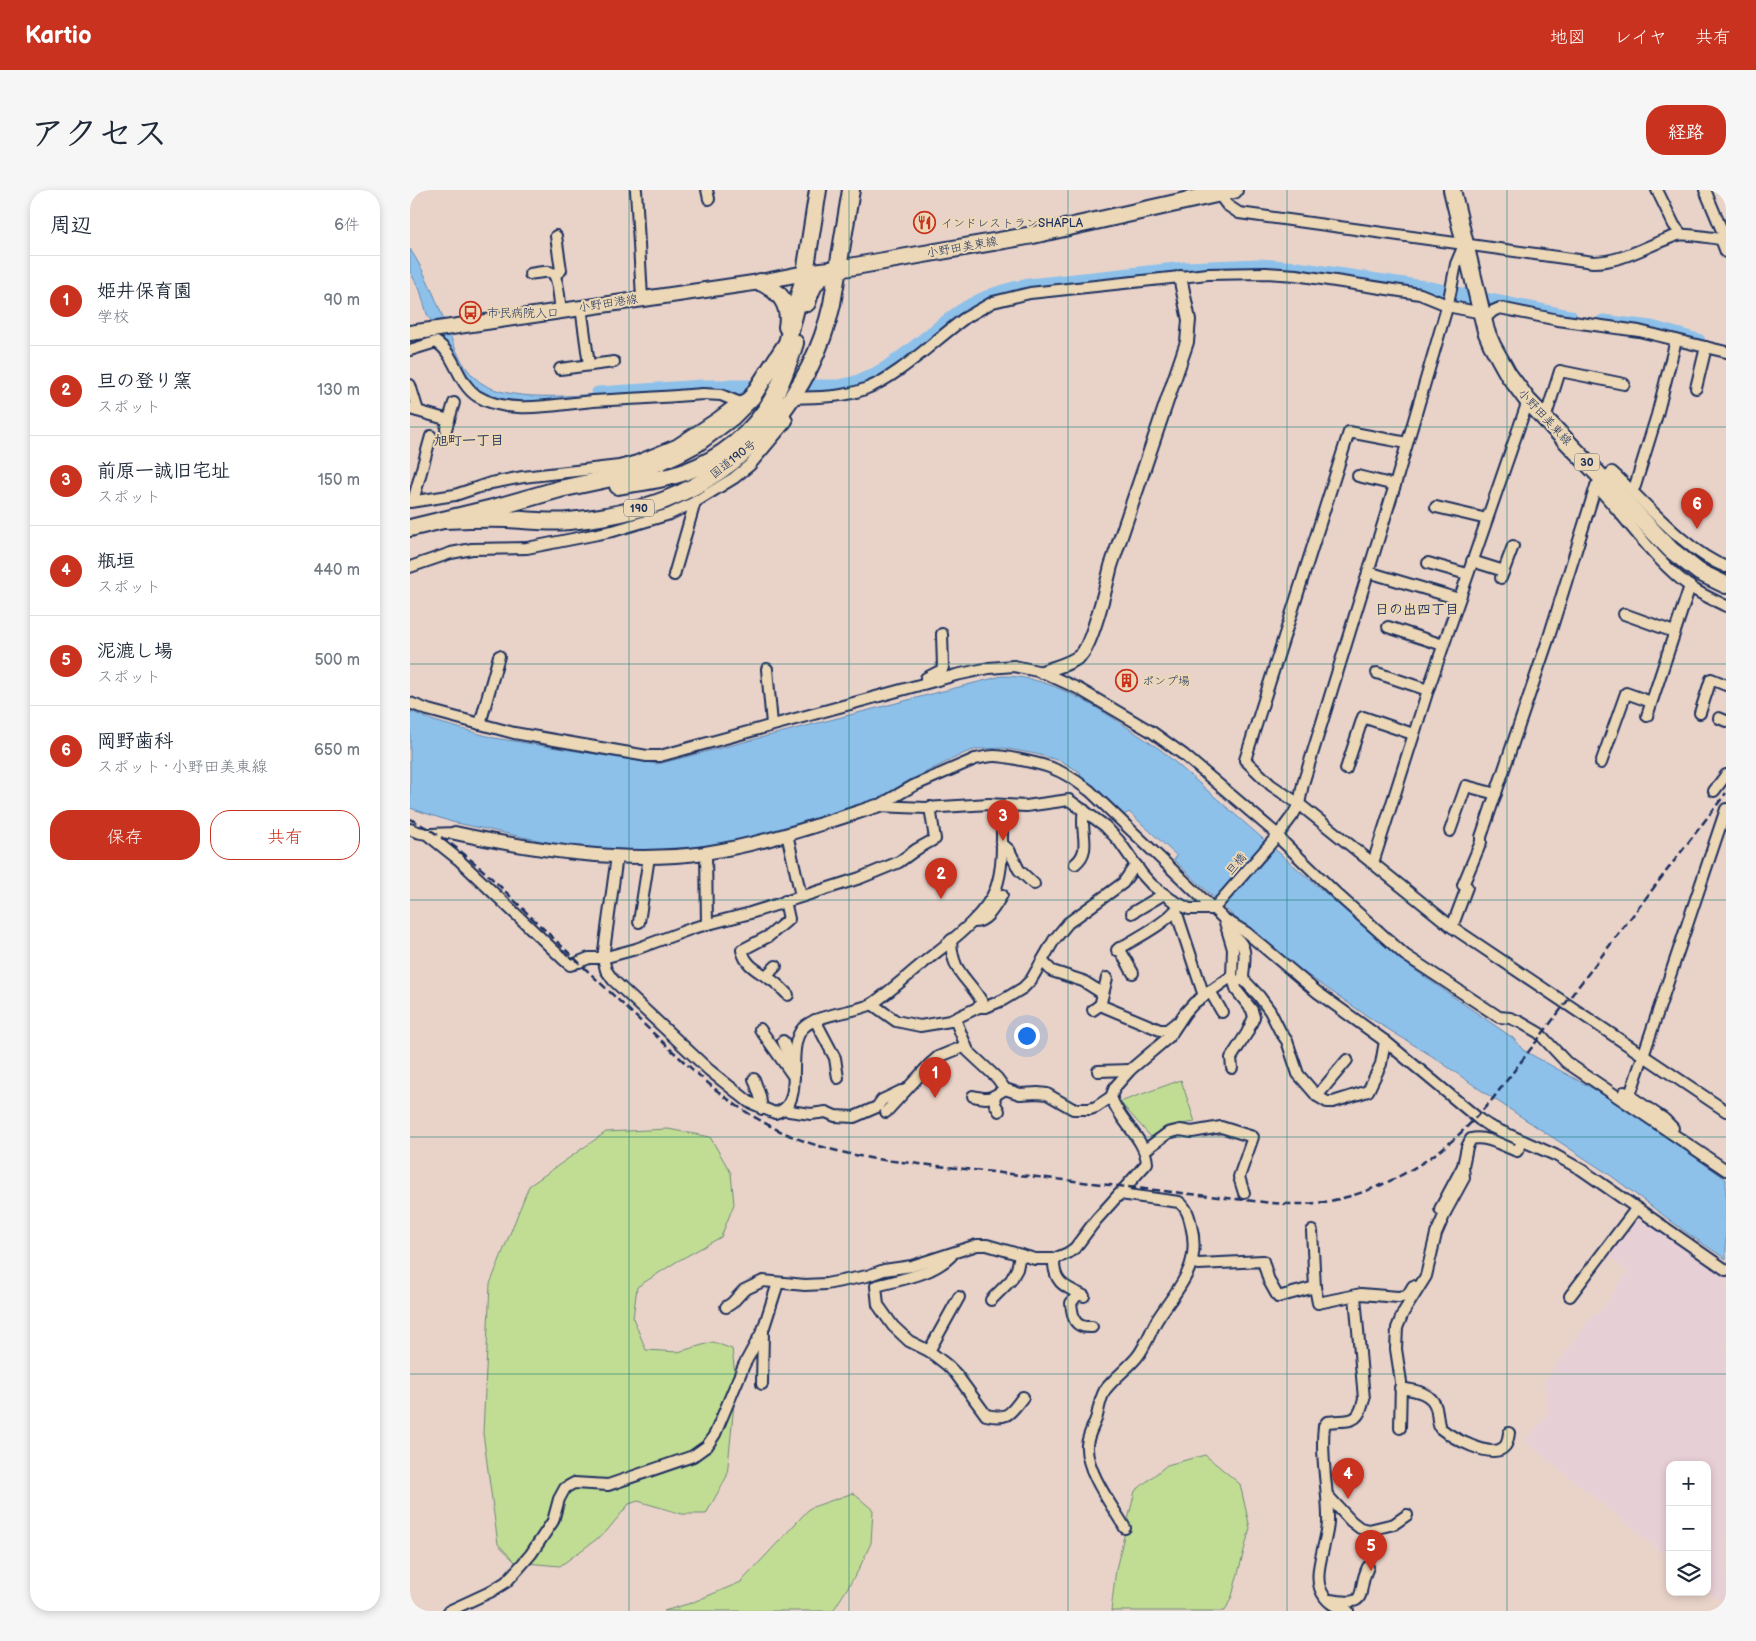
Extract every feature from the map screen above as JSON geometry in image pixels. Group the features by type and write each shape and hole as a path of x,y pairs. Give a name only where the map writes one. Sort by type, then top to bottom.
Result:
{"main road":[{"name":"国道190号","path":"410,528 497,507 560,489 621,476 659,462 696,444 732,417 745,401 771,379 787,343 805,273 818,190"},
{"name":"国道190号","path":"444,520 489,518 567,521 624,512 664,501 700,483 728,465 756,442 785,401 802,381 812,362 829,320 851,190"},
{"name":"小野田美東線","path":"805,273 1033,235 1234,190"},
{"name":"小野田美東線","path":"1452,190 1482,315 1492,345 1508,374 1528,401 1545,418 1600,483 1687,564 1708,578 1726,586"},
{"path":"771,379 794,345 812,286 822,276 838,269"},
{"name":"小野田港線","path":"410,333 760,282 805,273"},
{"path":"497,507 650,481 684,472 725,452 753,425 785,401 771,379 786,328 787,309 780,295 774,289 760,282"}],"street":[{"path":"636,190 642,298"},
{"path":"1657,190 1674,225 1681,234"},
{"path":"1705,190 1723,233 1721,239 1726,252"},
{"path":"1218,193 1227,205 1239,213 1603,262 1620,259 1681,234 1721,239"},
{"path":"555,275 561,270 556,236"},
{"name":"旦橋","path":"1215,907 1277,837 1298,804 1407,443 1448,302 1456,264 1465,244"},
{"path":"530,274 549,272 555,275"},
{"path":"410,567 451,553 472,549 527,548 613,531 670,514 695,502 750,465 787,421 785,401 837,396 865,389 884,380 901,368 964,318 993,302 1030,292 1208,274 1266,272 1420,294 1448,302 1452,307 1482,315 1500,308 1558,320 1639,331 1726,352"},
{"path":"555,275 561,310"},
{"path":"1042,672 1072,661 1082,654 1088,644 1106,591 1111,566 1187,342 1189,320 1180,277"},
{"path":"581,307 589,365"},
{"path":"1632,490 1635,486 1657,415 1676,340"},
{"path":"410,350 436,342 450,358 463,383 470,391 478,397 522,408 703,394 721,395 745,401"},
{"path":"1696,388 1706,347"},
{"path":"560,369 614,362"},
{"path":"1545,418 1560,371 1624,384"},
{"path":"410,385 414,410 448,424 454,402"},
{"path":"430,436 412,502 455,495 490,484 523,477 619,466 637,461 676,445 745,401"},
{"path":"1373,863 1458,599 1528,401"},
{"path":"1407,443 1349,432 1245,760 1271,785 1298,804 1452,927 1726,1111"},
{"path":"1452,927 1467,887 1463,885 1481,842 1481,837 1600,483 1612,472 1696,551 1726,568"},
{"path":"1358,476 1395,484"},
{"path":"1600,483 1666,565 1690,586 1708,598 1726,606"},
{"path":"674,575 695,502"},
{"path":"1436,507 1487,519"},
{"path":"1472,561 1502,575 1513,546"},
{"path":"1428,563 1467,574"},
{"path":"1368,572 1458,599"},
{"path":"1647,716 1690,586"},
{"path":"1624,614 1674,632"},
{"path":"1388,627 1443,645"},
{"path":"917,685 944,667 942,634"},
{"path":"480,724 499,656"},
{"path":"410,702 428,710 514,734 647,756 660,756 917,685 989,668 1014,666 1042,672 1079,689 1152,732 1184,755 1282,841 1339,896 1406,955 1499,1017 1510,1018 1529,1026 1539,1033 1566,1062 1726,1170"},
{"path":"766,668 772,724"},
{"path":"1377,673 1428,690"},
{"path":"1700,713 1711,679 1726,685"},
{"path":"1601,763 1626,693 1651,702"},
{"path":"1346,769 1363,717 1413,734"},
{"path":"428,836 455,833 580,854 649,856 706,852 787,834 878,806 913,786 975,759 995,756 1054,768 1090,791 1215,907 1224,919 1233,949 1237,991 1254,1014 1247,1033 1230,1058 1232,1068"},
{"path":"1714,791 1726,775"},
{"path":"1450,831 1466,786 1496,794"},
{"path":"878,806 926,808 1026,806 1069,800 1105,826 1120,842 1152,885 1178,908 1207,994 1222,1012"},
{"path":"617,856 603,958 606,970 625,992 727,1086 748,1102 775,1113 785,1108 791,1100 794,1060 802,1028 815,1020 860,1009 872,1004 951,940 984,909 995,890 1002,859 1002,805"},
{"path":"410,829 428,836 458,859 570,965 589,958 603,958 636,949 707,924 860,878 899,862 935,839 930,807"},
{"path":"1630,1096 1726,809"},
{"path":"1075,864 1080,860 1085,850 1082,825 1084,810"},
{"path":"787,834 800,896"},
{"path":"1001,843 1009,850 1019,870 1034,884"},
{"path":"706,852 707,924"},
{"path":"639,922 649,856"},
{"path":"872,1004 896,1022 927,1026 955,1019 979,1007 986,1007 1003,1000 1023,988 1037,971 1054,940 1068,923 1123,883 1137,866"},
{"path":"1132,914 1164,894"},
{"path":"972,922 978,922 986,918 1002,895"},
{"path":"785,901 789,919 769,936 742,950 750,966 766,976 788,995"},
{"path":"1133,973 1118,949 1154,927 1178,908 1215,907"},
{"path":"1224,919 1247,933 1317,992 1385,1041 1480,1120 1555,1155 1582,1170 1726,1270"},
{"path":"951,940 951,955 960,975 976,992 982,1002 979,1007"},
{"path":"1042,961 1052,970 1083,981 1102,993"},
{"path":"766,976 776,966"},
{"path":"1107,978 1096,1008 1160,1030 1167,1030 1207,994 1236,979"},
{"path":"1236,979 1260,996 1287,1041 1298,1074 1317,1096 1327,1102 1333,1102 1368,1091 1381,1064 1385,1041"},
{"path":"1147,1019 1159,1026 1165,1026 1183,1016"},
{"path":"955,1019 968,1051 997,1078 1005,1089 1020,1094 1047,1094 1073,1109 1081,1110 1096,1107 1111,1097 1115,1087 1130,1070 1169,1037 1183,1016"},
{"path":"815,1020 835,1058 838,1078"},
{"path":"760,1029 794,1077"},
{"path":"783,1041 788,1053 794,1060"},
{"path":"886,1112 904,1091 938,1058 965,1046"},
{"path":"1317,1096 1347,1060"},
{"path":"1098,1071 1130,1070"},
{"path":"1590,1078 1594,1076 1603,1080 1664,1119 1688,1145"},
{"path":"754,1079 762,1108"},
{"path":"974,1096 986,1099 994,1097 1005,1089"},
{"path":"785,1108 789,1111 810,1114 826,1112 835,1116 854,1117 877,1107 882,1100 904,1091"},
{"path":"994,1097 994,1104 999,1111"},
{"path":"726,1307 752,1284 763,1281 805,1285 826,1284 867,1276 884,1270 912,1266 977,1244 987,1245 1035,1259 1054,1258 1075,1248 1096,1220 1147,1163 1144,1150 1114,1106 1111,1097"},
{"path":"1144,1150 1168,1134 1180,1130 1192,1132 1221,1127 1253,1137 1239,1177 1244,1193"},
{"path":"1400,1428 1400,1388 1396,1348 1397,1328 1403,1313 1426,1276 1436,1234 1464,1178 1463,1166 1467,1147 1471,1139 1477,1138 1517,1151 1523,1141"},
{"path":"1312,1231 1315,1287 1318,1303 1361,1294 1407,1296 1422,1272 1429,1237 1439,1210 1463,1166"},
{"path":"1120,1194 1175,1201 1185,1206 1193,1233 1192,1262 1188,1274 1157,1320 1139,1355 1104,1390 1088,1438 1087,1453 1089,1462 1107,1500 1125,1528"},
{"path":"1570,1296 1636,1209"},
{"path":"955,1252 942,1264 934,1268 876,1286 878,1304 894,1326 909,1341 929,1351 956,1374 986,1415 1000,1418 1009,1414 1024,1397"},
{"path":"991,1300 1011,1280 1017,1269 1020,1255"},
{"path":"1054,1258 1056,1276 1060,1283 1081,1295 1071,1303 1072,1313 1077,1324 1082,1327 1092,1326"},
{"path":"1192,1262 1199,1264 1263,1261 1269,1281 1278,1297 1315,1287"},
{"path":"449,1611 490,1592 506,1582 531,1554 553,1521 559,1499 565,1488 574,1483 608,1485 693,1456 707,1446 715,1434 744,1365 763,1330 778,1283"},
{"path":"1348,1611 1332,1606 1319,1587 1319,1580 1320,1562 1328,1525 1324,1426 1327,1422 1357,1418 1362,1411 1364,1400 1355,1296"},
{"path":"929,1351 959,1297"},
{"path":"762,1384 763,1330"},
{"path":"1400,1388 1423,1392 1430,1397 1436,1406 1440,1428 1478,1448 1486,1451 1502,1449 1506,1446 1509,1433"},
{"path":"1328,1496 1360,1528 1369,1530 1394,1524 1407,1515"},
{"path":"1326,1599 1346,1602 1358,1600 1361,1596 1364,1577 1368,1567"}],"shaded area":[{"path":"1634,1220 1643,1220 1726,1277 1726,1611 1715,1611 1722,1602 1711,1593 1711,1461 1666,1461 1666,1556 1525,1441 1548,1414 1547,1394 1543,1383 1595,1312 1598,1315 1627,1272 1608,1255"}],"green space":[{"path":"1181,1080 1195,1122 1166,1126 1151,1137 1120,1102"},
{"path":"668,1129 710,1137 731,1173 734,1204 721,1237 676,1262 637,1287 633,1318 646,1350 678,1352 713,1342 732,1349 736,1383 727,1476 706,1514 682,1514 638,1501 629,1504 605,1533 560,1566 515,1562 498,1544 483,1433 490,1284 529,1186 606,1132"},
{"path":"1205,1455 1240,1484 1250,1528 1232,1596 1225,1611 1111,1611 1116,1569 1135,1491 1167,1465"},
{"path":"853,1493 873,1510 871,1543 858,1571 833,1611 664,1611 691,1603 741,1582 810,1508"}],"water":[{"path":"410,249 427,279 453,344 469,372 474,377 487,386 503,392 522,395 563,396 617,393 524,403 505,401 478,393 469,385 427,314 420,290 410,272"},
{"path":"1002,676 1044,683 1065,691 1105,713 1161,750 1409,966 1513,1038 1523,1050 1608,1097 1726,1179 1726,1259 1687,1233 1610,1175 1432,1056 1373,1020 1264,945 1174,860 1177,856 1129,812 1124,815 1094,787 1081,778 1080,772 1061,761 1003,748 978,749 967,752 910,780 878,799 805,824 717,845 663,851 575,848 452,822 410,808 410,711 434,721 494,738 658,764"}],"waterway":[{"path":"598,394 703,387 840,387 858,382 890,366 962,311 994,295 1029,286 1185,269 1259,266 1297,269 1431,289 1570,317"},
{"path":"1603,322 1651,328 1698,341"}],"railway":[{"path":"410,819 443,838 474,862 690,1068 716,1090 744,1110 786,1134 829,1149 875,1159 1272,1203 1303,1204 1341,1198 1379,1186 1431,1157 1464,1129 1491,1101 1726,793"}],"place":[{"name":"インドレストランSHAPLA","path":"925,223"},
{"name":"市民病院入口","path":"471,313"},
{"name":"岡野歯科","path":"1697,529"},
{"name":"ポンプ場","path":"1126,681"},
{"name":"前原一誠旧宅址","path":"1003,841"},
{"name":"旦の登り窯","path":"941,899"},
{"name":"姫井保育園","path":"935,1098"},
{"name":"瓶垣","path":"1348,1499"},
{"name":"泥漉し場","path":"1371,1571"}],"district":[{"name":"旭町一丁目","path":"469,440"},
{"name":"日の出四丁目","path":"1417,609"}]}
